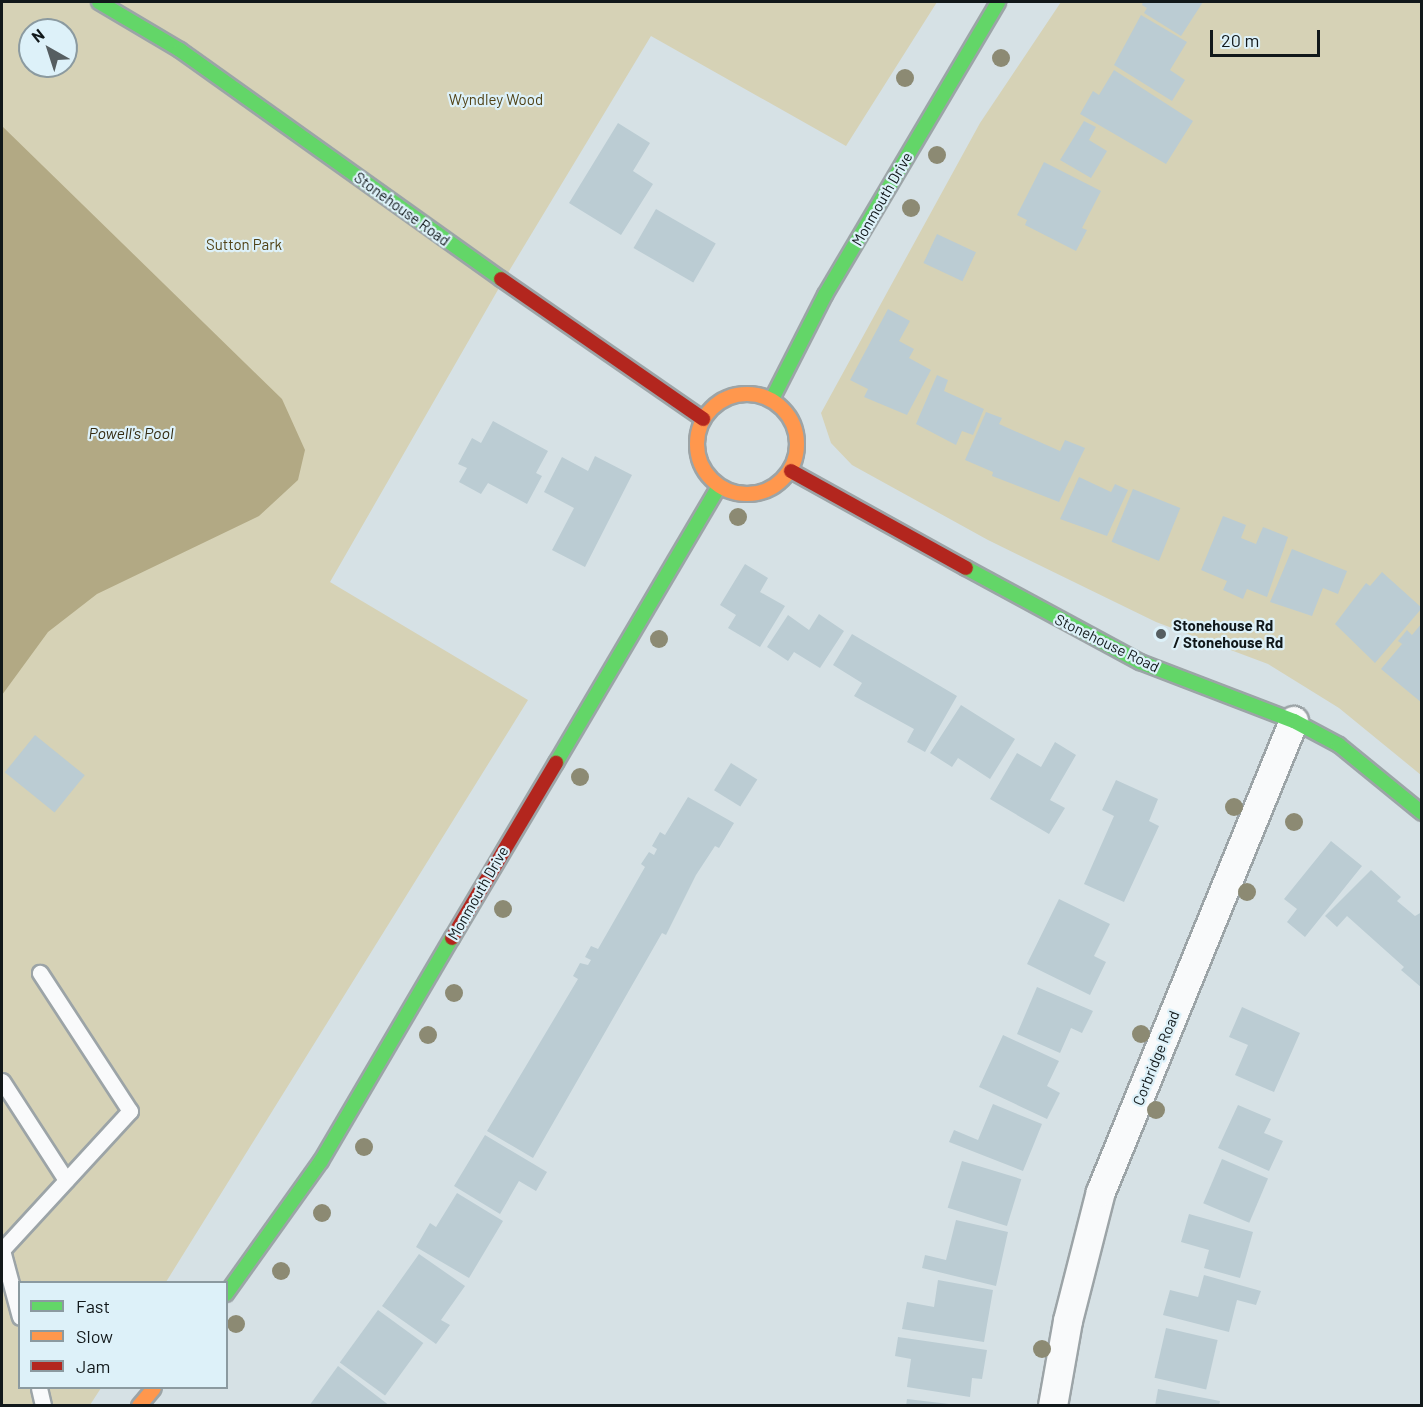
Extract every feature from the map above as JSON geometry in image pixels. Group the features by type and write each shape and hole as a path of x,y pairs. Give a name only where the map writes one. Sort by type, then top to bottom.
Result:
{"street":[{"name":"Stonehouse Road","path":"99,2 180,50 502,281 703,419"},
{"name":"Monmouth Drive","path":"772,399 825,295 998,2"},
{"path":"749,393 772,399 792,420 799,444 791,471 770,490 752,494 743,495 719,486 704,471 696,447 703,419 728,397 749,393"},
{"name":"Stonehouse Road","path":"791,471 1089,637 1140,662 1294,721 1339,746 1422,813"},
{"name":"Monmouth Drive","path":"228,1291 321,1161 719,486"},
{"name":"Corbridge Road","path":"1053,1406 1068,1321 1101,1191 1294,721"},
{"path":"140,1406 153,1389"}],"lane":[{"path":"18,1310 2,1250 130,1111 40,973"},
{"path":"2,1081 66,1180"},
{"path":"39,1389 43,1406"}],"green space":[{"name":"Sutton Park","path":"2,2 937,2 846,146 651,36 503,281 330,582 528,700 167,1281 18,1281 18,1389 100,1389 90,1405 2,1406"},
{"path":"1061,2 1421,2 1421,775 1339,708 1268,664 1156,622 988,540 852,465 831,443 821,413 980,123"}],"water":[{"name":"Powell's Pool","path":"2,126 282,399 305,450 298,480 259,516 97,594 48,632 2,695"}],"building":[{"path":"1143,2 1203,2 1181,36 1144,13 1147,8 1142,5"},
{"path":"1141,15 1187,42 1170,70 1185,80 1172,101 1114,65"},
{"path":"1114,70 1193,121 1166,164 1080,114 1093,91 1099,95"},
{"path":"1084,121 1096,127 1089,140 1107,151 1091,178 1060,160"},
{"path":"618,123 650,143 633,171 653,184 621,235 569,203"},
{"path":"1044,162 1101,191 1082,228 1087,230 1076,251 1025,225 1027,220 1017,215"},
{"path":"656,209 716,244 693,282 634,248"},
{"path":"937,234 976,252 962,281 923,263"},
{"path":"888,309 910,321 899,341 914,349 909,358 931,370 907,415 864,397 868,389 850,380"},
{"path":"937,375 948,380 944,391 984,409 973,435 962,431 956,445 916,424"},
{"path":"986,412 1002,418 999,424 1060,451 1065,440 1085,448 1059,502 992,476 993,472 965,460"},
{"path":"493,421 548,451 536,473 542,476 527,504 488,483 481,494 459,482 467,468 458,464 472,438 481,443"},
{"path":"595,456 632,475 585,567 552,550 574,508 544,492 562,457 588,471"},
{"path":"1079,477 1111,492 1115,484 1128,490 1107,536 1060,519"},
{"path":"1133,489 1180,508 1159,561 1112,542"},
{"path":"1223,516 1246,525 1241,538 1256,544 1263,527 1288,537 1267,597 1247,589 1243,599 1223,590 1227,581 1201,570"},
{"path":"1292,549 1347,571 1338,594 1323,588 1312,616 1270,602"},
{"path":"745,564 768,578 760,592 785,606 760,647 728,628 736,615 720,605"},
{"path":"1382,572 1422,608 1375,663 1335,624 1366,583 1370,586"},
{"path":"819,614 844,631 820,668 794,652 788,661 767,647 788,615 809,630"},
{"path":"1422,623 1422,703 1381,669 1402,644 1398,641 1407,630 1412,635"},
{"path":"852,634 957,696 925,752 907,742 914,729 854,696 862,683 833,665"},
{"path":"961,705 1015,739 990,779 958,758 952,767 930,753"},
{"path":"35,735 85,775 55,813 5,772"},
{"path":"1055,742 1076,755 1050,800 1065,808 1049,834 990,799 1017,753 1041,767"},
{"path":"731,763 757,779 740,807 714,790"},
{"path":"1116,780 1158,799 1149,821 1159,826 1124,902 1084,884 1114,816 1102,810"},
{"path":"688,797 734,823 719,848 715,846 696,875 666,935 662,933 533,1158 487,1131 578,979 573,976 580,963 588,965 591,960 585,957 591,946 598,949 645,867 641,864 649,852 654,855 657,849 652,846 660,832 665,835"},
{"path":"1331,841 1362,866 1305,937 1287,922 1297,909 1284,899"},
{"path":"1371,870 1401,897 1397,901 1415,916 1422,912 1422,988 1401,970 1404,967 1347,916 1337,927 1325,916"},
{"path":"1059,899 1110,924 1094,956 1106,962 1090,995 1027,964"},
{"path":"1037,987 1093,1011 1082,1033 1071,1028 1060,1053 1017,1034"},
{"path":"1242,1007 1300,1033 1274,1092 1235,1075 1248,1045 1229,1037"},
{"path":"1003,1035 1059,1061 1047,1086 1060,1093 1047,1119 979,1087"},
{"path":"993,1104 1042,1124 1023,1171 949,1142 954,1130 978,1140"},
{"path":"1238,1105 1271,1119 1264,1133 1283,1141 1269,1171 1218,1148"},
{"path":"485,1135 547,1172 536,1191 519,1181 500,1214 454,1186"},
{"path":"1222,1159 1268,1179 1249,1223 1203,1203"},
{"path":"962,1161 1021,1179 1007,1226 948,1208"},
{"path":"457,1193 503,1221 469,1278 416,1247 430,1223 436,1227"},
{"path":"1189,1214 1253,1232 1240,1278 1204,1268 1209,1250 1181,1242"},
{"path":"956,1220 1008,1232 996,1286 922,1268 925,1255 946,1260"},
{"path":"419,1254 465,1286 441,1320 450,1325 436,1344 382,1306"},
{"path":"1204,1275 1261,1291 1256,1305 1237,1300 1229,1332 1163,1315 1170,1290 1198,1297"},
{"path":"938,1280 993,1290 984,1342 902,1329 907,1302 934,1307"},
{"path":"378,1310 423,1343 385,1396 340,1363"},
{"path":"1166,1328 1218,1340 1206,1390 1155,1378"},
{"path":"898,1337 987,1350 982,1379 972,1378 970,1397 907,1387 911,1359 895,1356"},
{"path":"338,1366 390,1406 309,1406"},
{"path":"1158,1389 1220,1401 1219,1406 1155,1406"},
{"path":"907,1399 949,1404 949,1406 906,1406"}],"traffic: fast":[{"path":"99,2 180,50 501,279"},
{"path":"772,399 825,295 998,2"},
{"path":"556,763 719,486"},
{"path":"966,568 1140,662 1294,721 1339,745 1422,813"},
{"path":"228,1291 321,1161 452,938"}],"traffic: slow":[{"path":"747,394 766,398 782,409 793,425 797,444 793,463 782,479 766,490 747,494 728,490 712,479 701,463 697,444 701,425 712,409 728,398 747,394"},
{"path":"139,1406 153,1389"}],"traffic: jam":[{"path":"501,279 703,419"},
{"path":"791,471 966,568"},
{"path":"452,938 556,763"}],"place":[{"name":"Stonehouse Rd / Stonehouse Rd","path":"1161,634"}],"park label":[{"name":"Wyndley Wood","path":"496,100"}]}
